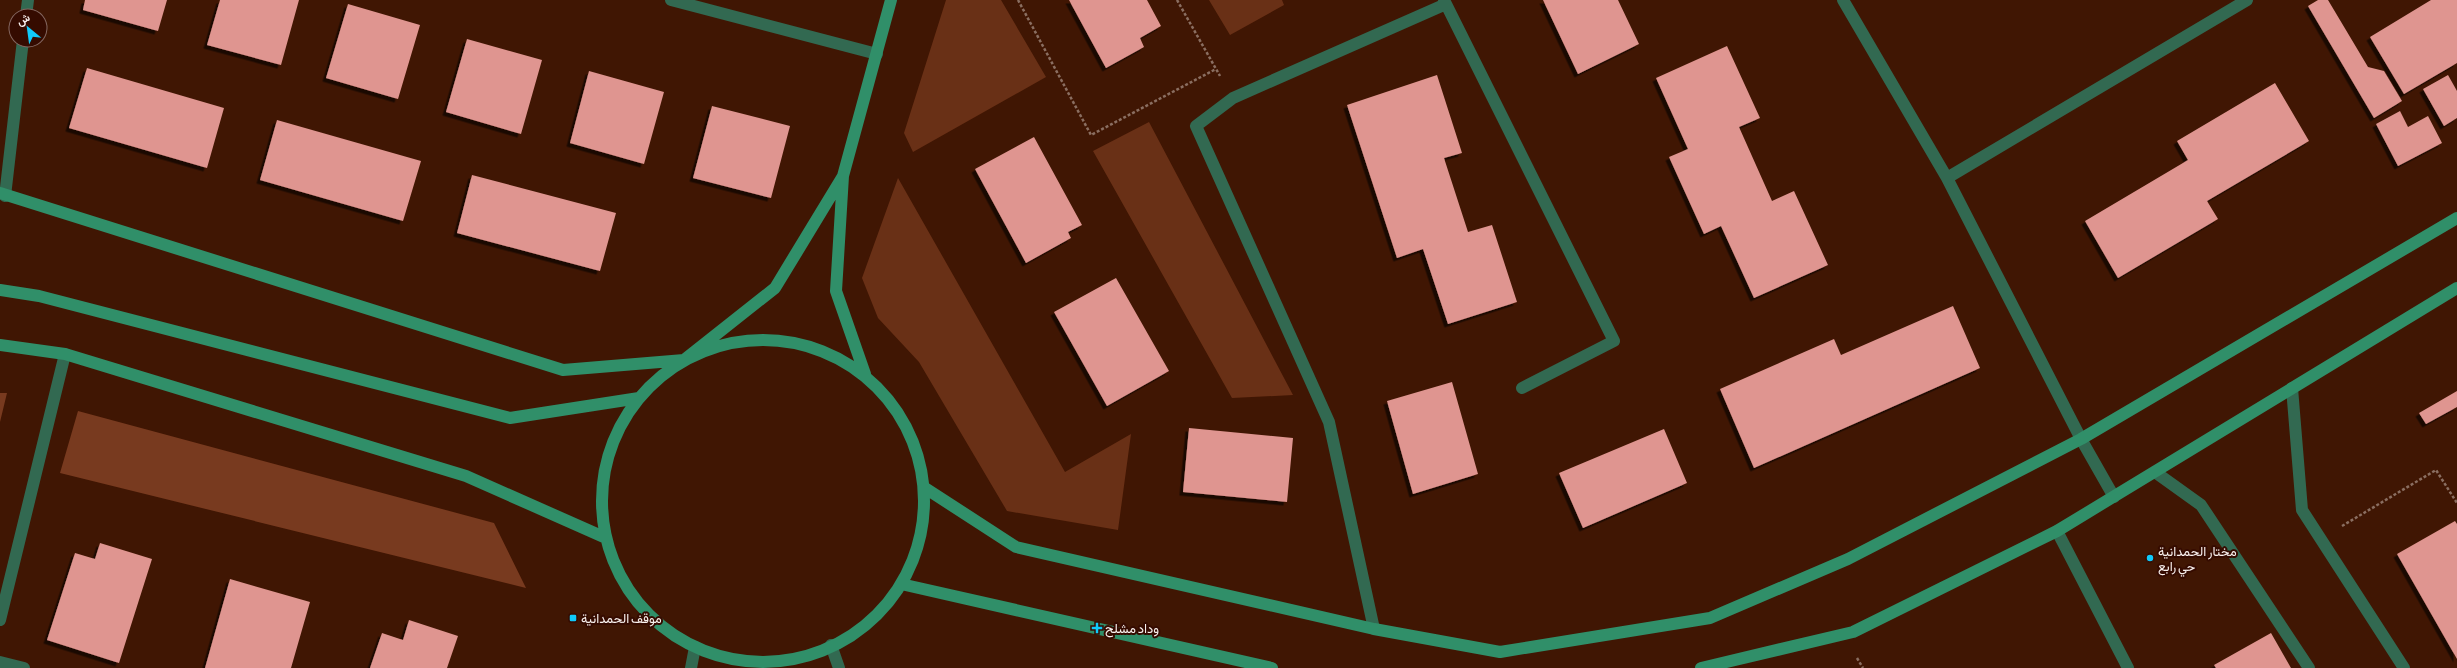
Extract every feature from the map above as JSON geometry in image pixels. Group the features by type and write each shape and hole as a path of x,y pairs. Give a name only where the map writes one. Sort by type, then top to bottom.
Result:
{"street":[{"path":"671,0 877,54"},
{"path":"865,374 836,291 843,176 891,0"},
{"path":"1843,0 1947,178 2081,440 2114,497"},
{"path":"1947,178 2247,0"},
{"path":"1374,628 1329,422 1196,126 1233,98 1445,2 1614,341 1522,388"},
{"path":"22,48 2,194 563,370 684,360 729,343 776,340 823,350 865,374 898,412 915,445 925,488 924,521 916,554 901,584 877,614 846,639 810,655 772,661 732,659 695,647 670,632 629,591 615,566 606,538 602,502 606,465 619,429 639,398 660,377 684,360 775,288 843,176"},
{"path":"925,488 1016,547 1374,628 1500,652 1710,618 1848,559 2081,440 2457,218"},
{"path":"1701,668 1853,632 2057,531 2457,288"},
{"path":"0,290 47,298 510,418 639,398"},
{"path":"0,345 64,354 466,476 606,538"},
{"path":"0,620 64,354"},
{"path":"2292,388 2302,510 2404,668"},
{"path":"2155,472 2201,505 2309,668"},
{"path":"2057,531 2128,668"},
{"path":"901,584 1272,668"},
{"path":"831,645 839,668"},
{"path":"691,668 695,647"},
{"path":"0,662 24,668"}],"path":[{"path":"1018,0 1091,135 1216,69"},
{"path":"1177,0 1233,98"},
{"path":"2320,538 2436,470 2457,503"}],"shaded area":[{"path":"946,0 1001,0 1046,77 913,152 904,133"},
{"path":"1209,0 1282,0 1284,5 1230,35"},
{"path":"1149,122 1293,395 1232,398 1093,151"},
{"path":"898,178 1065,472 1131,434 1118,530 1007,511 919,362 878,318 862,278"},
{"path":"0,393 7,393 0,422"},
{"path":"78,411 494,523 526,588 60,473"}],"building":[{"path":"85,0 167,0 158,31 83,10"},
{"path":"220,0 299,0 281,65 207,45"},
{"path":"1069,0 1147,0 1161,26 1140,38 1144,47 1106,68"},
{"path":"1543,0 1618,0 1639,44 1578,74"},
{"path":"2318,0 2328,0 2368,67 2384,71 2402,101 2374,118 2308,6"},
{"path":"2431,0 2457,0 2457,63 2404,94 2370,37"},
{"path":"348,4 420,25 398,99 326,78"},
{"path":"467,39 542,60 521,134 446,112"},
{"path":"1727,46 1760,118 1739,127 1772,201 1794,191 1828,265 1754,298 1721,226 1704,234 1669,157 1688,149 1656,78"},
{"path":"87,68 224,108 207,168 69,128"},
{"path":"589,71 664,92 644,164 570,143"},
{"path":"1437,75 1462,153 1444,158 1468,232 1492,225 1517,302 1448,324 1423,249 1397,258 1347,105"},
{"path":"2448,75 2457,91 2457,118 2444,126 2423,89"},
{"path":"2275,83 2309,141 2207,201 2218,219 2118,278 2085,221 2188,160 2177,141"},
{"path":"712,106 790,126 771,198 693,178"},
{"path":"2400,111 2408,127 2428,116 2442,143 2398,166 2376,124"},
{"path":"277,120 421,161 403,221 260,180"},
{"path":"1034,137 1082,225 1068,232 1071,238 1026,263 975,169"},
{"path":"472,175 616,213 600,271 457,233"},
{"path":"1116,278 1169,371 1107,406 1054,312"},
{"path":"1953,306 1980,368 1754,468 1720,389 1834,339 1841,355"},
{"path":"1452,382 1478,474 1413,494 1387,401"},
{"path":"2457,391 2457,407 2426,424 2419,413"},
{"path":"1189,428 1293,438 1287,502 1183,492"},
{"path":"1664,429 1687,483 1583,528 1559,473"},
{"path":"2455,521 2457,524 2457,659 2397,554"},
{"path":"100,543 152,559 119,663 47,640 75,553 95,559"},
{"path":"230,579 310,602 291,668 205,668"},
{"path":"409,620 458,636 447,668 370,668 382,633 403,640"},
{"path":"2271,633 2291,668 2216,668 2214,665"}],"place":[{"name":"مختار الحمدانية حي رابع","path":"2150,558"},
{"name":"موقف الحمدانية","path":"573,618"},
{"name":"وداد مشلح","path":"1097,628"}]}
